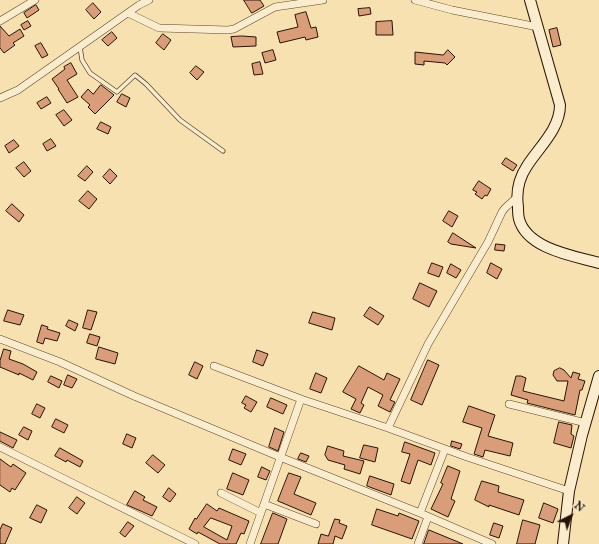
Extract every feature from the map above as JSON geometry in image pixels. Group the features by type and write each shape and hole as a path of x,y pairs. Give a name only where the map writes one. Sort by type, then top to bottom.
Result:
{"street":[{"path":"0,21 35,0"},
{"path":"1,95 18,90 128,14 138,3 149,0"},
{"path":"128,14 159,28 228,30 234,29 276,7 322,0"},
{"path":"415,0 452,10 538,27"},
{"path":"530,0 560,106 560,114 556,125 526,168 519,184 516,198 519,220 531,238 539,244 599,263"},
{"path":"388,428 428,344 488,242 502,212 516,198"},
{"path":"0,339 60,362 134,396 492,544"},
{"path":"214,366 301,399 569,491"},
{"path":"563,544 569,491 599,376"},
{"path":"250,544 301,399"},
{"path":"509,404 586,423"},
{"path":"0,447 195,544"},
{"path":"420,513 446,449"},
{"path":"221,493 261,513"},
{"path":"264,504 316,524"},
{"path":"418,544 428,517"}],"lane":[{"path":"80,47 82,60 90,73 117,92 134,75 146,84 180,120 223,151"}],"building":[{"path":"244,0 260,0 264,6 252,13"},
{"path":"93,3 101,12 94,19 86,10"},
{"path":"36,5 39,10 27,18 24,13"},
{"path":"370,8 371,14 359,16 358,9"},
{"path":"306,12 311,28 316,27 318,37 306,40 305,37 280,43 277,32 298,27 295,15"},
{"path":"28,21 31,26 24,30 21,25"},
{"path":"392,21 393,35 376,35 376,22"},
{"path":"0,26 9,36 20,29 24,36 13,43 15,45 4,53 0,48"},
{"path":"557,28 561,45 553,47 549,30"},
{"path":"112,32 117,38 108,46 102,40"},
{"path":"163,34 171,40 164,50 156,43"},
{"path":"231,37 256,37 256,46 233,47"},
{"path":"41,43 48,55 42,58 35,46"},
{"path":"273,50 276,60 265,63 262,53"},
{"path":"448,50 455,57 447,65 445,63 424,61 424,65 415,64 415,52 443,55"},
{"path":"260,62 263,74 254,75 252,64"},
{"path":"71,63 77,74 67,80 78,97 67,103 52,79 65,69 64,67"},
{"path":"196,66 204,72 197,80 190,73"},
{"path":"101,85 114,95 95,114 88,107 90,105 81,97 88,89 93,94"},
{"path":"122,94 130,98 126,107 117,102"},
{"path":"47,97 51,103 41,109 37,103"},
{"path":"64,110 72,120 64,126 56,115"},
{"path":"101,122 111,127 108,134 97,129"},
{"path":"51,139 56,146 47,151 43,144"},
{"path":"14,140 19,146 9,153 5,146"},
{"path":"506,158 517,165 513,171 502,164"},
{"path":"24,162 31,171 24,177 16,168"},
{"path":"87,166 93,172 85,181 78,176"},
{"path":"110,169 117,176 110,184 103,177"},
{"path":"479,181 491,189 487,196 485,195 482,199 475,194 477,192 473,190"},
{"path":"88,191 97,199 89,209 79,201"},
{"path":"12,204 24,215 19,222 6,211"},
{"path":"449,211 458,216 452,227 443,221"},
{"path":"453,233 476,248 451,244 448,242"},
{"path":"496,244 505,245 504,251 495,250"},
{"path":"432,263 443,267 439,277 428,273"},
{"path":"491,263 502,269 497,279 487,273"},
{"path":"451,264 461,270 456,278 447,273"},
{"path":"420,283 437,291 429,307 413,299"},
{"path":"370,307 384,316 378,325 364,316"},
{"path":"8,310 24,315 20,325 4,321"},
{"path":"88,310 97,312 91,330 83,328"},
{"path":"313,312 335,318 332,330 309,323"},
{"path":"69,320 78,324 75,331 66,326"},
{"path":"42,325 48,327 47,329 60,333 57,341 45,338 43,344 37,342"},
{"path":"90,334 100,337 97,346 87,343"},
{"path":"99,347 118,353 115,364 96,359"},
{"path":"4,349 11,351 9,359 23,364 37,372 33,380 19,373 19,375 0,367 0,361"},
{"path":"257,350 268,354 263,366 253,362"},
{"path":"428,360 439,365 422,405 411,400"},
{"path":"195,362 203,366 197,379 189,375"},
{"path":"359,366 384,380 387,373 400,379 390,400 395,402 390,412 378,406 383,395 368,387 361,403 364,405 360,413 351,409 356,399 343,392"},
{"path":"560,368 564,370 571,378 573,372 580,374 578,379 585,381 582,390 580,390 575,415 527,403 528,400 511,395 516,376 521,376 526,378 523,391 564,401 568,381 557,381 553,375 554,371"},
{"path":"316,373 327,378 321,393 310,389"},
{"path":"68,375 77,379 72,388 64,385"},
{"path":"51,376 62,381 59,388 48,382"},
{"path":"246,396 257,402 251,412 244,408 246,405 242,403"},
{"path":"271,398 287,405 283,414 267,407"},
{"path":"37,404 45,408 40,418 32,414"},
{"path":"469,406 495,415 488,436 513,443 510,456 485,450 483,457 474,454 482,428 463,422"},
{"path":"56,419 68,425 64,433 52,427"},
{"path":"559,422 572,425 571,434 574,436 571,448 554,443"},
{"path":"24,427 32,431 28,440 19,435"},
{"path":"275,428 284,432 278,451 269,447"},
{"path":"0,432 17,440 13,448 0,441"},
{"path":"127,434 136,438 132,448 123,444"},
{"path":"452,441 462,444 460,449 451,446"},
{"path":"405,442 435,453 431,465 418,460 410,484 401,481 410,454 402,452"},
{"path":"364,445 378,448 375,462 360,458"},
{"path":"328,446 344,451 343,456 364,461 360,474 344,469 345,465 328,460 325,455"},
{"path":"60,448 83,461 80,467 55,456"},
{"path":"233,449 246,454 241,465 229,460"},
{"path":"301,453 309,456 306,462 298,459"},
{"path":"153,455 165,465 158,473 146,463"},
{"path":"0,459 11,467 13,464 26,473 15,490 12,488 10,492 0,485"},
{"path":"448,466 460,471 451,499 455,501 448,517 431,509 443,484 441,483"},
{"path":"262,467 270,471 266,480 258,477"},
{"path":"233,473 249,480 243,495 227,489"},
{"path":"289,473 301,477 294,494 316,503 311,515 278,501"},
{"path":"370,476 394,484 391,495 367,486"},
{"path":"482,481 499,486 498,492 524,500 519,515 489,505 489,507 475,500"},
{"path":"169,488 176,494 170,502 163,497"},
{"path":"135,491 145,497 143,500 157,507 152,516 127,505"},
{"path":"77,497 85,503 77,514 69,508"},
{"path":"544,503 558,509 553,523 539,518"},
{"path":"207,504 217,511 219,508 249,521 244,534 241,533 236,544 220,544 198,532 197,534 189,529 195,518 196,519","holes":["211,518 232,526 227,540 204,527"]},
{"path":"37,505 47,510 41,523 30,518"},
{"path":"377,509 398,516 399,513 419,521 412,539 372,525"},
{"path":"273,513 287,519 278,544 261,544"},
{"path":"335,519 340,520 339,523 347,526 342,539 335,536 333,544 318,544 321,534 328,536"},
{"path":"523,520 540,525 535,544 517,544"},
{"path":"128,522 134,526 125,537 120,533"},
{"path":"494,523 503,526 499,538 490,535"},
{"path":"3,524 12,528 5,544 0,544 0,530"},
{"path":"429,530 463,544 424,544"}]}
